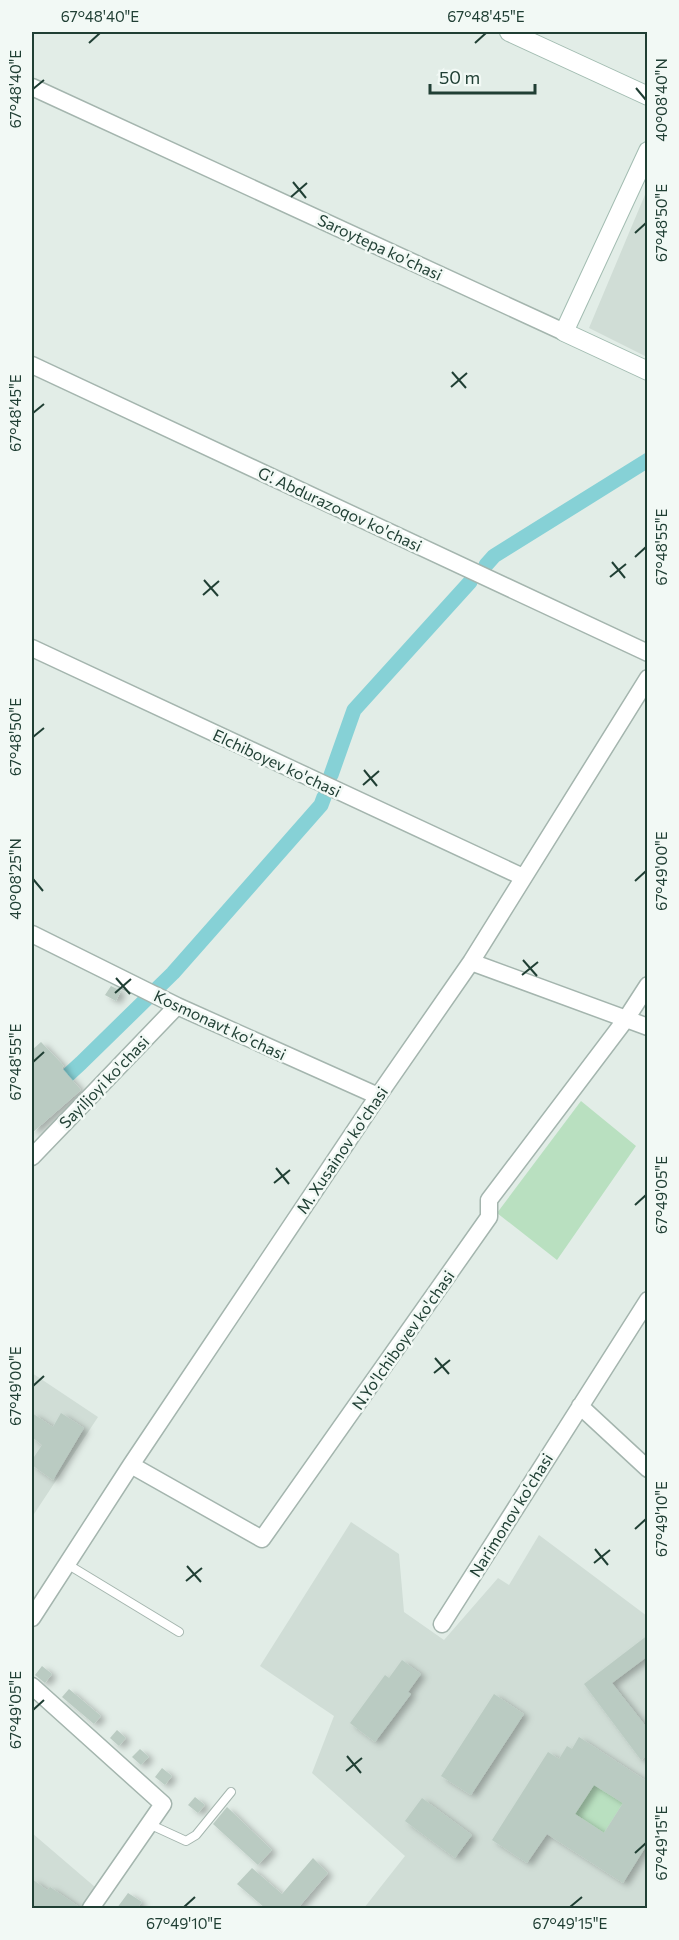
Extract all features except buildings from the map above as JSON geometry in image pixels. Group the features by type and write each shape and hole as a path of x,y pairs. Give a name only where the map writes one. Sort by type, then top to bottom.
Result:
{"main road":[{"path":"509,32 648,96"},
{"path":"648,151 564,332 648,371"}],"street":[{"name":"Saroytepa ko'chasi","path":"32,87 564,332"},
{"name":"G'. Abdurazoqov ko'chasi","path":"32,365 648,653"},
{"name":"Elchiboyev ko'chasi","path":"32,648 523,877"},
{"name":"M. Xusainov ko'chasi","path":"32,1618 131,1465 378,1096 471,962 648,678"},
{"name":"Kosmonavt ko'chasi","path":"32,933 177,1006 378,1096"},
{"path":"471,962 648,1028"},
{"path":"626,1019 648,985"},
{"name":"Sayiljoyi ko'chasi","path":"32,1157 177,1006"},
{"name":"N.Yo'lchiboyev ko'chasi","path":"131,1465 262,1539 489,1217 489,1200 626,1019"},
{"name":"Narimonov ko'chasi","path":"442,1624 648,1300"},
{"path":"580,1406 648,1469"},
{"path":"32,1686 163,1804 91,1908"}],"lane":[{"path":"66,1564 179,1632"},
{"path":"149,1824 186,1841 196,1835 231,1792"}],"shaded area":[{"path":"647,190 647,357 589,328"},
{"path":"32,1373 98,1417 32,1517"},
{"path":"351,1522 399,1554 404,1612 444,1640 498,1578 509,1585 539,1535 647,1616 647,1908 364,1908 405,1856 312,1773 334,1716 260,1666"},
{"path":"32,1833 95,1887 82,1908 32,1908"}],"green space":[{"path":"581,1101 636,1146 557,1260 497,1213"},
{"path":"594,1785 623,1803 604,1833 575,1814"}],"waterway":[{"path":"486,565 494,556 648,460"},
{"path":"331,775 354,710 470,582"},
{"path":"32,1108 173,973 321,805 324,797"}]}
